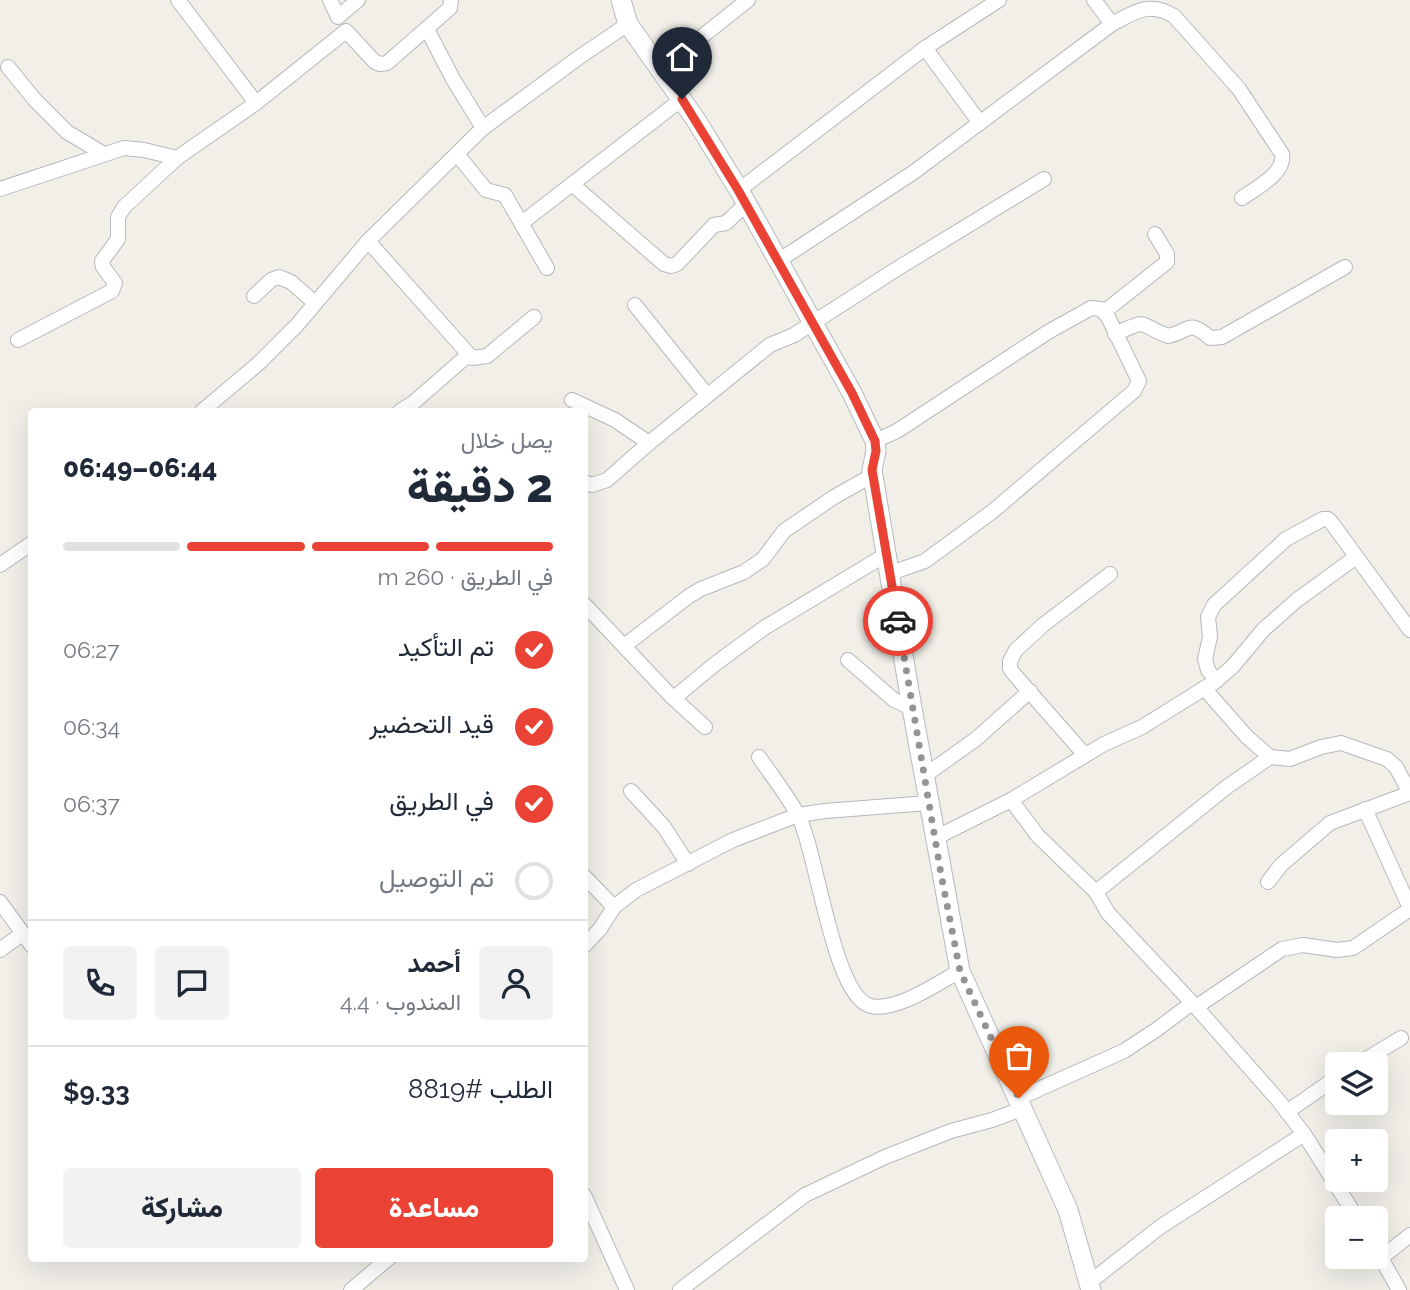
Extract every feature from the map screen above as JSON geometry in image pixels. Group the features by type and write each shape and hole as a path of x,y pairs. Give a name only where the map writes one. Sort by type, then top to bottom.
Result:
{"street":[{"path":"178,0 256,103"},
{"path":"330,0 346,31 371,59 380,64 395,58 450,8 451,0"},
{"path":"338,17 358,0"},
{"path":"621,0 628,24 682,99 742,197 852,393 875,441 873,475 960,971 1068,1210 1091,1286 1160,1227 1304,1134"},
{"path":"661,69 748,0"},
{"path":"572,184 657,257 671,266 677,264 714,225 726,223 742,197 925,48 999,0"},
{"path":"1094,0 1112,24"},
{"path":"778,261 868,203 1112,24 1139,10 1163,9 1174,16 1239,89 1282,154 1283,161 1279,169 1242,198"},
{"path":"206,408 259,363 297,325 368,241 483,128 628,24"},
{"path":"427,29 483,128"},
{"path":"18,340 114,288 115,283 102,264 103,257 118,239 119,214 177,158 256,103 346,31"},
{"path":"925,48 980,123"},
{"path":"8,67 35,100 67,132 104,154"},
{"path":"523,222 682,99"},
{"path":"0,190 128,148 177,158"},
{"path":"457,154 486,190 505,195 523,222 547,268"},
{"path":"588,484 592,485 607,480 770,345 813,323 1044,179"},
{"path":"1104,312 1167,262 1167,254 1155,234"},
{"path":"368,241 468,355 475,359 487,356 534,317"},
{"path":"1115,334 1145,323 1168,336 1190,326 1199,328 1210,338 1222,337 1345,267"},
{"path":"254,296 271,280 279,277 291,282 315,303"},
{"path":"635,305 707,395"},
{"path":"674,698 723,657 764,628 889,564 925,561 993,511 1135,391 1139,381 1104,312 1091,307 954,392 897,431 875,441"},
{"path":"416,407 468,355"},
{"path":"572,400 615,420 649,443"},
{"path":"624,646 689,596 744,572 763,559 784,531 834,497 873,475"},
{"path":"1268,882 1281,865 1330,823 1410,793 1396,767 1387,759 1342,743 1321,747 1290,759 1270,757 1247,737 1210,685 1205,659 1210,637 1210,610 1277,547 1294,535 1328,519 1356,557 1405,611 1410,630"},
{"path":"0,565 28,546"},
{"path":"935,838 1011,800 1086,755 1142,727 1210,685 1233,666 1264,629 1297,600 1356,557"},
{"path":"1086,755 1010,668 1010,661 1016,650 1043,625 1110,574"},
{"path":"588,608 705,727"},
{"path":"848,660 894,700 912,708"},
{"path":"924,776 976,739 1030,691"},
{"path":"759,757 798,815 809,842 838,956 854,992 862,1003 877,1007 897,1003 960,971"},
{"path":"1096,892 1228,786 1270,757"},
{"path":"631,791 664,827 688,864"},
{"path":"1011,800 1038,836 1096,892 1108,912 1287,1112 1349,1206"},
{"path":"588,942 614,907 636,890 733,840 798,815 929,803"},
{"path":"680,1290 804,1195 896,1152 951,1131 992,1120 1124,1051 1282,948 1353,948 1410,908 1365,809"},
{"path":"588,880 614,907"},
{"path":"0,902 27,940 0,950"},
{"path":"1378,1052 1401,1038"},
{"path":"1287,1112 1325,1085"},
{"path":"588,1204 627,1290"},
{"path":"1388,1247 1410,1235"},
{"path":"351,1290 384,1262"},
{"path":"1387,1269 1399,1290"}],"way so far":[{"path":"898,621 960,971 1019,1098"}],"route":[{"path":"682,99 768,242 852,393 875,441 872,470 898,621"}]}
